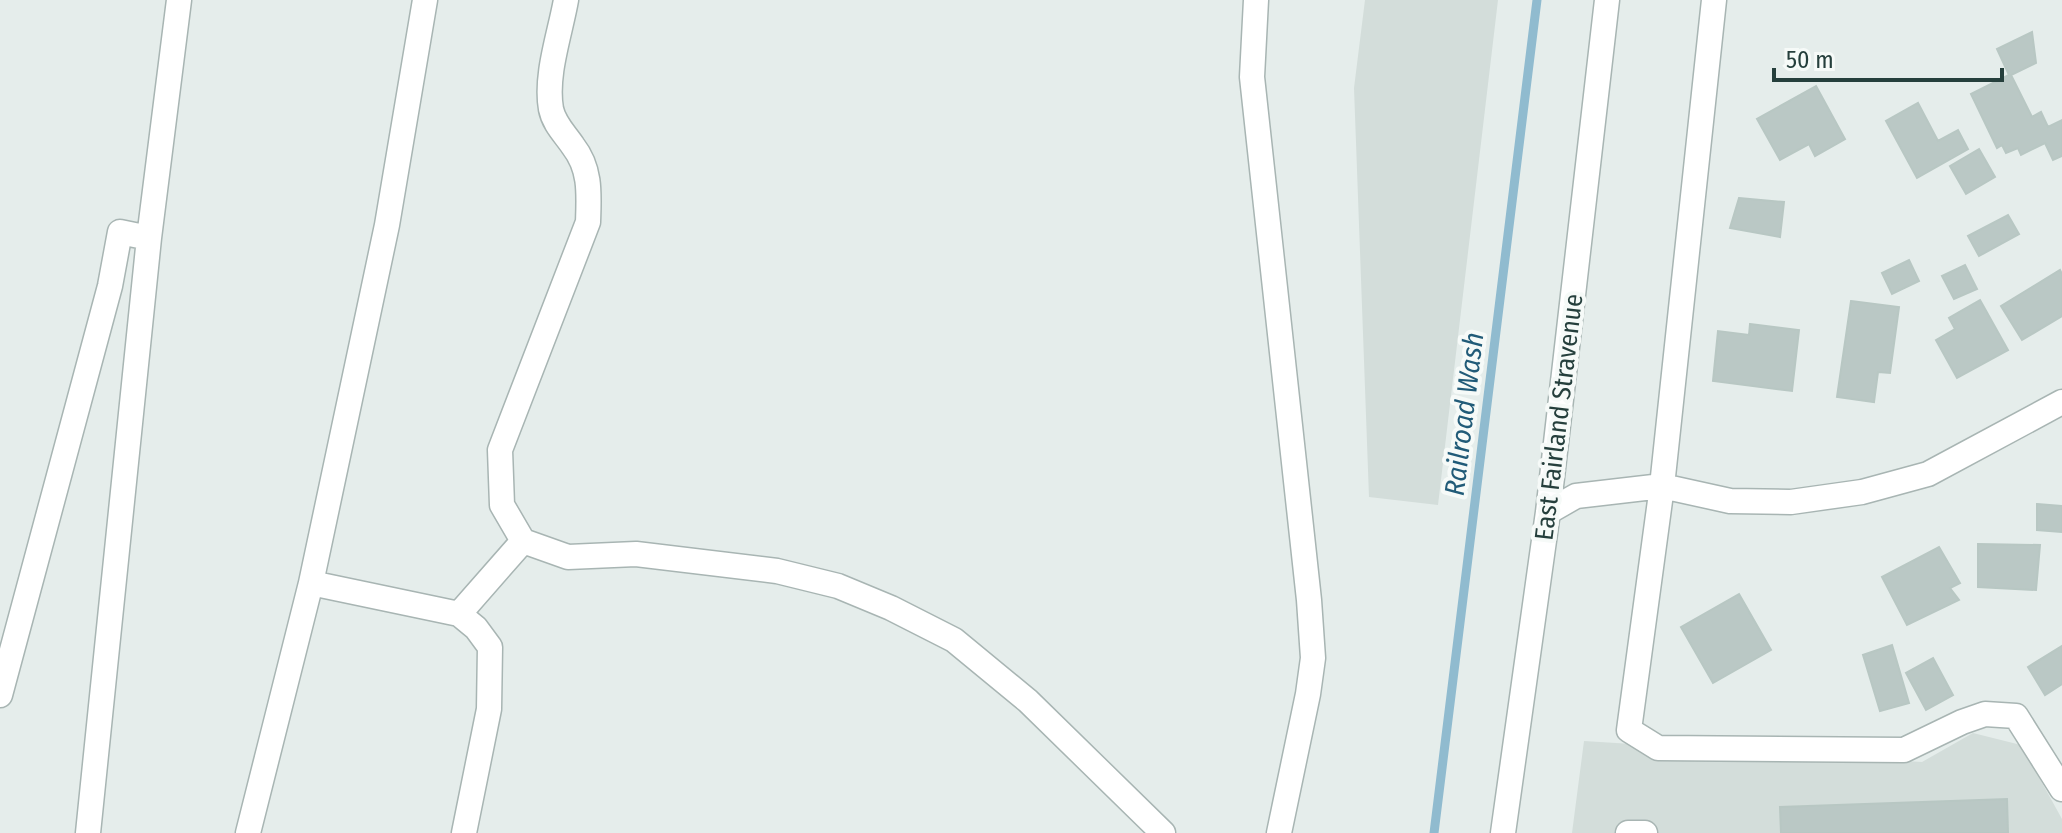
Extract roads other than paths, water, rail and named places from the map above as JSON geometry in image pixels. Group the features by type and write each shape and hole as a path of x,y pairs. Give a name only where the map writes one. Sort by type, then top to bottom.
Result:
{"street":[{"path":"88,833 149,238 179,0"},
{"path":"248,833 311,583 387,225 425,0"},
{"path":"566,0 550,86 551,111 586,168 590,188 588,222 500,450 502,505 523,541 568,557 636,554 777,571 838,586 891,608 954,640 1028,701 1163,833"},
{"path":"1256,0 1252,77 1313,658 1279,833"},
{"name":"East Fairland Stravenue","path":"1503,833 1548,512 1607,0"},
{"path":"1714,0 1662,486 1629,730 1658,748 1904,750 1962,722 1985,714 2004,714 2016,716 2062,789"},
{"path":"0,695 110,286 120,232 149,238"},
{"path":"1548,512 1576,496 1662,486 1730,501 1791,502 1862,492 1928,474 2062,402"},
{"path":"459,614 523,541"},
{"path":"311,583 459,614 476,628 490,647 489,709 464,833"},
{"path":"1628,833 1645,833"}],"waterway":[{"name":"Railroad Wash","path":"1434,833 1537,0"}]}
